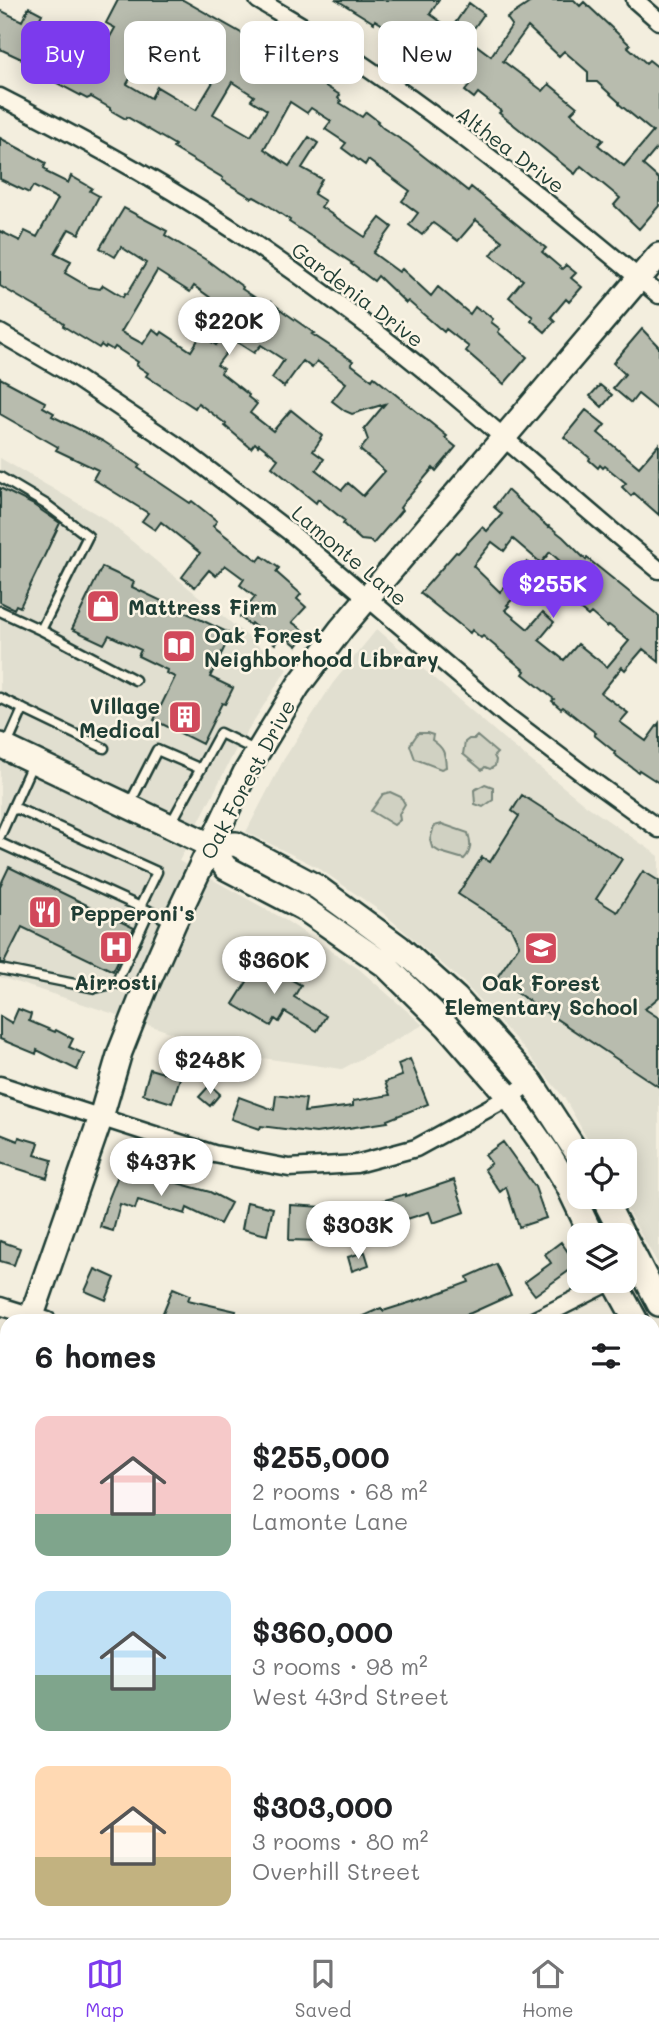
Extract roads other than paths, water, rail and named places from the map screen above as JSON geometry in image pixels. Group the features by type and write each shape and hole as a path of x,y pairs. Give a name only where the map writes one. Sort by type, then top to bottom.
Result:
{"main road":[{"name":"Oak Forest Drive","path":"39,1314 120,1052 174,923 258,751 298,686 341,629 659,256"},
{"path":"3,747 210,845 236,845 307,882 399,947 456,998 531,1082 568,1139"},
{"path":"210,845 226,868 303,908 385,965 447,1026 509,1097 547,1151 586,1223"},
{"path":"637,1277 659,1304"},
{"path":"620,1293 632,1314"}],"street":[{"name":"Althea Drive","path":"258,0 353,58 473,145 659,295"},
{"path":"635,0 659,22"},
{"name":"Gardenia Drive","path":"0,97 95,146 191,202 268,253 441,384 659,570"},
{"name":"Lamonte Lane","path":"0,333 64,370 180,448 291,533 509,717 659,829"},
{"path":"0,1085 214,1154 289,1168 356,1164 416,1148 531,1082"},
{"path":"547,1314 589,1293"},
{"path":"0,1306 21,1314"}],"lane":[{"path":"0,477 47,505 88,536 41,630"},
{"path":"0,611 135,680"},
{"path":"0,698 104,748"},
{"path":"3,747 23,709"},
{"path":"170,826 220,733 258,751"},
{"path":"128,806 157,750 201,769"},
{"path":"0,836 34,761"},
{"path":"12,810 18,809 157,872 140,907"},
{"path":"0,843 174,923"},
{"path":"116,983 149,911"},
{"path":"0,969 95,988 116,983 145,989"}],"place":[{"name":"Mattress Firm","path":"103,606"},
{"name":"Oak Forest Neighborhood Library","path":"179,646"},
{"name":"Village Medical","path":"185,717"},
{"name":"Pepperoni's","path":"45,912"},
{"name":"Airrosti","path":"116,947"},
{"name":"Oak Forest Elementary School","path":"541,948"}]}
